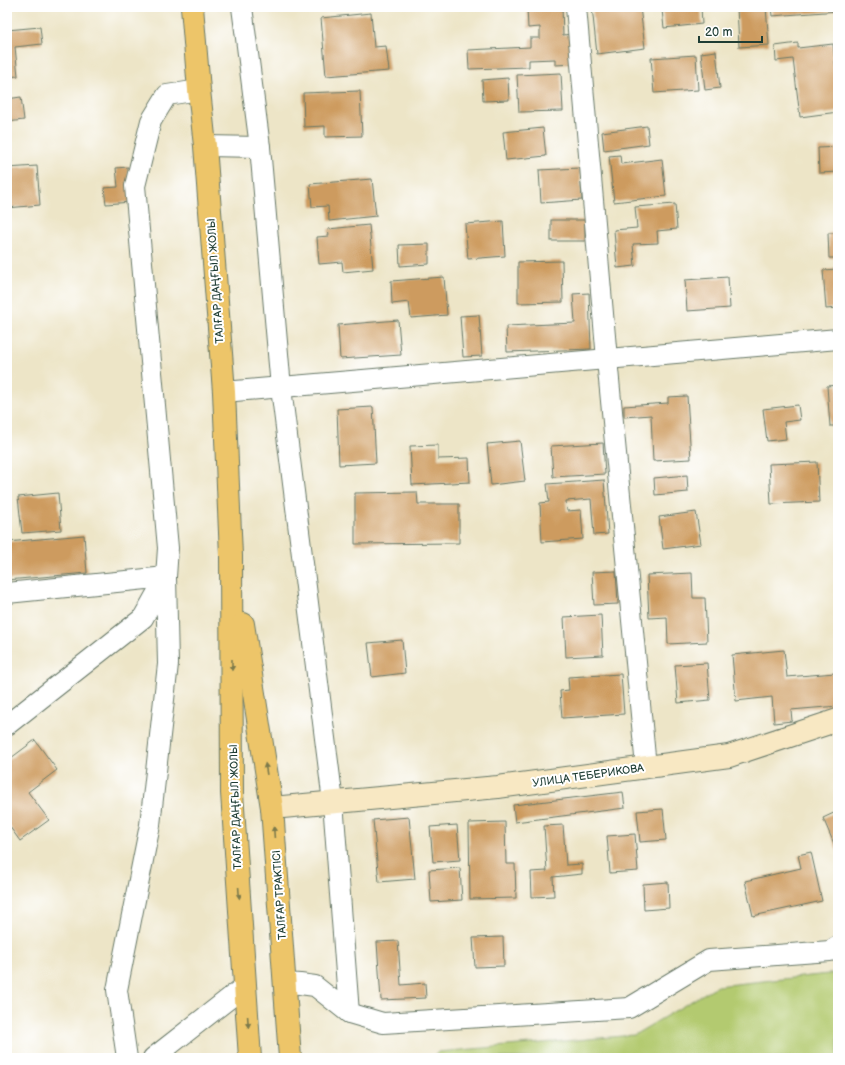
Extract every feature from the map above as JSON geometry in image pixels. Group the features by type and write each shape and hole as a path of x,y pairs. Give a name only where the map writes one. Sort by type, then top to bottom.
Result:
{"main road":[{"name":"ТАЛҒАР ДАҢҒЫЛ ЖОЛЫ","path":"192,7 205,146 224,392 232,556 232,793 250,1058"},
{"name":"ТАЛҒАР ДАҢҒЫЛ ЖОЛЫ","path":"232,556 272,808"},
{"name":"ТАЛҒАР ТРАКТІСІ","path":"272,808 285,983"},
{"path":"285,983 290,1058"}],"street":[{"path":"242,7 260,148 281,388 333,802 349,1013"},
{"path":"576,7 646,767"},
{"path":"127,1058 117,990 150,825 168,664 166,577 168,548 135,186 151,121 167,95 199,90"},
{"path":"205,146 260,148"},
{"path":"224,392 838,339"},
{"path":"7,593 166,577"},
{"path":"7,724 143,618 166,577"},
{"name":"УЛИЦА ТЕБЕРИКОВА","path":"272,808 498,787 729,756 838,720"},
{"path":"285,983 315,986 349,1013 383,1023 629,1008 710,960 830,951 838,946"},
{"path":"153,1058 245,986"}],"green space":[{"path":"838,973 838,1058 432,1058 438,1052 634,1035 717,986"}],"building":[{"path":"527,7 562,7 563,35 573,34 575,64 555,65 555,59 529,60 529,67 469,69 468,50 530,47 530,38 540,38 540,27 528,28"},
{"path":"592,7 640,7 645,48 597,54"},
{"path":"701,7 702,24 664,28 662,10"},
{"path":"737,7 766,7 769,45 739,47"},
{"path":"771,7 838,7 838,11 772,16"},
{"path":"371,13 374,47 386,46 389,71 326,76 321,18"},
{"path":"40,27 42,44 15,47 18,76 7,77 7,30"},
{"path":"798,43 798,48 833,44 838,89 838,112 800,117 793,59 776,61 775,46"},
{"path":"716,51 720,88 705,90 701,53"},
{"path":"696,55 698,90 654,93 651,58"},
{"path":"561,73 563,111 519,112 517,75"},
{"path":"508,78 509,100 483,101 482,80"},
{"path":"360,91 362,136 325,137 325,126 304,127 303,93"},
{"path":"21,97 24,120 7,122 7,99"},
{"path":"647,126 649,144 604,150 602,132"},
{"path":"543,128 546,156 506,160 503,132"},
{"path":"838,147 838,172 819,173 818,148"},
{"path":"620,155 621,164 662,159 666,196 614,202 609,156"},
{"path":"37,166 40,205 7,208 7,168"},
{"path":"128,167 131,202 106,204 104,188 118,187 116,168"},
{"path":"580,168 582,200 541,203 539,170"},
{"path":"372,179 376,216 329,221 328,206 312,207 310,184"},
{"path":"675,204 677,229 657,231 658,243 633,244 635,266 617,268 614,230 637,228 635,207"},
{"path":"551,220 585,220 585,241 551,241"},
{"path":"503,221 505,256 468,259 465,224"},
{"path":"369,225 373,269 343,272 342,262 319,264 317,237 329,236 328,229"},
{"path":"828,233 838,233 838,258 829,258"},
{"path":"429,244 429,264 400,266 399,245"},
{"path":"562,261 563,302 518,303 518,262"},
{"path":"838,269 838,308 826,309 823,270"},
{"path":"444,277 447,315 411,318 409,302 392,304 391,281"},
{"path":"728,277 730,308 687,311 685,280"},
{"path":"589,293 591,349 507,352 506,326 575,323 573,294"},
{"path":"479,315 482,356 463,357 460,316"},
{"path":"398,320 401,355 340,359 338,325"},
{"path":"838,385 838,426 830,426 827,386"},
{"path":"687,396 691,459 653,461 651,415 624,417 624,406 668,403 668,397"},
{"path":"798,405 800,420 784,422 786,439 767,441 763,409"},
{"path":"373,407 376,463 339,465 337,409"},
{"path":"520,441 525,481 491,485 487,444"},
{"path":"603,443 605,474 553,477 551,446"},
{"path":"438,445 438,459 469,458 470,482 412,485 410,446"},
{"path":"817,462 819,502 771,504 769,464"},
{"path":"687,475 688,492 655,495 654,478"},
{"path":"604,480 608,534 594,535 591,499 566,501 567,511 581,510 583,539 542,542 540,503 549,502 547,484"},
{"path":"417,492 418,504 459,504 459,543 355,544 355,493"},
{"path":"58,493 61,530 22,533 18,497"},
{"path":"696,512 701,544 663,549 659,517"},
{"path":"84,535 87,573 7,580 7,542"},
{"path":"616,571 618,604 594,605 592,572"},
{"path":"692,573 693,598 705,598 707,642 668,644 667,617 649,618 647,575"},
{"path":"601,615 603,655 566,657 564,617"},
{"path":"402,640 405,673 372,677 368,643"},
{"path":"784,650 787,677 835,673 838,706 791,710 792,721 774,723 772,697 736,701 732,655"},
{"path":"707,663 710,700 678,703 675,665"},
{"path":"621,674 624,714 562,718 560,691 569,690 568,677"},
{"path":"35,740 57,770 28,792 49,820 20,841 7,823 7,761"},
{"path":"623,792 625,808 515,822 513,805"},
{"path":"663,809 666,840 640,842 637,811"},
{"path":"838,811 838,853 823,818"},
{"path":"409,817 415,879 379,882 373,820"},
{"path":"505,822 506,864 515,864 516,898 470,899 469,823"},
{"path":"457,825 460,860 433,862 430,827"},
{"path":"563,825 566,865 582,864 582,874 553,877 554,896 532,897 531,872 547,871 544,826"},
{"path":"635,834 638,871 610,873 607,836"},
{"path":"811,852 822,901 753,916 745,881 801,868 798,855"},
{"path":"460,868 462,900 431,902 429,870"},
{"path":"668,882 669,908 644,910 643,884"},
{"path":"503,937 504,966 475,967 473,938"},
{"path":"398,941 401,985 425,983 426,998 381,1000 377,942"}]}
